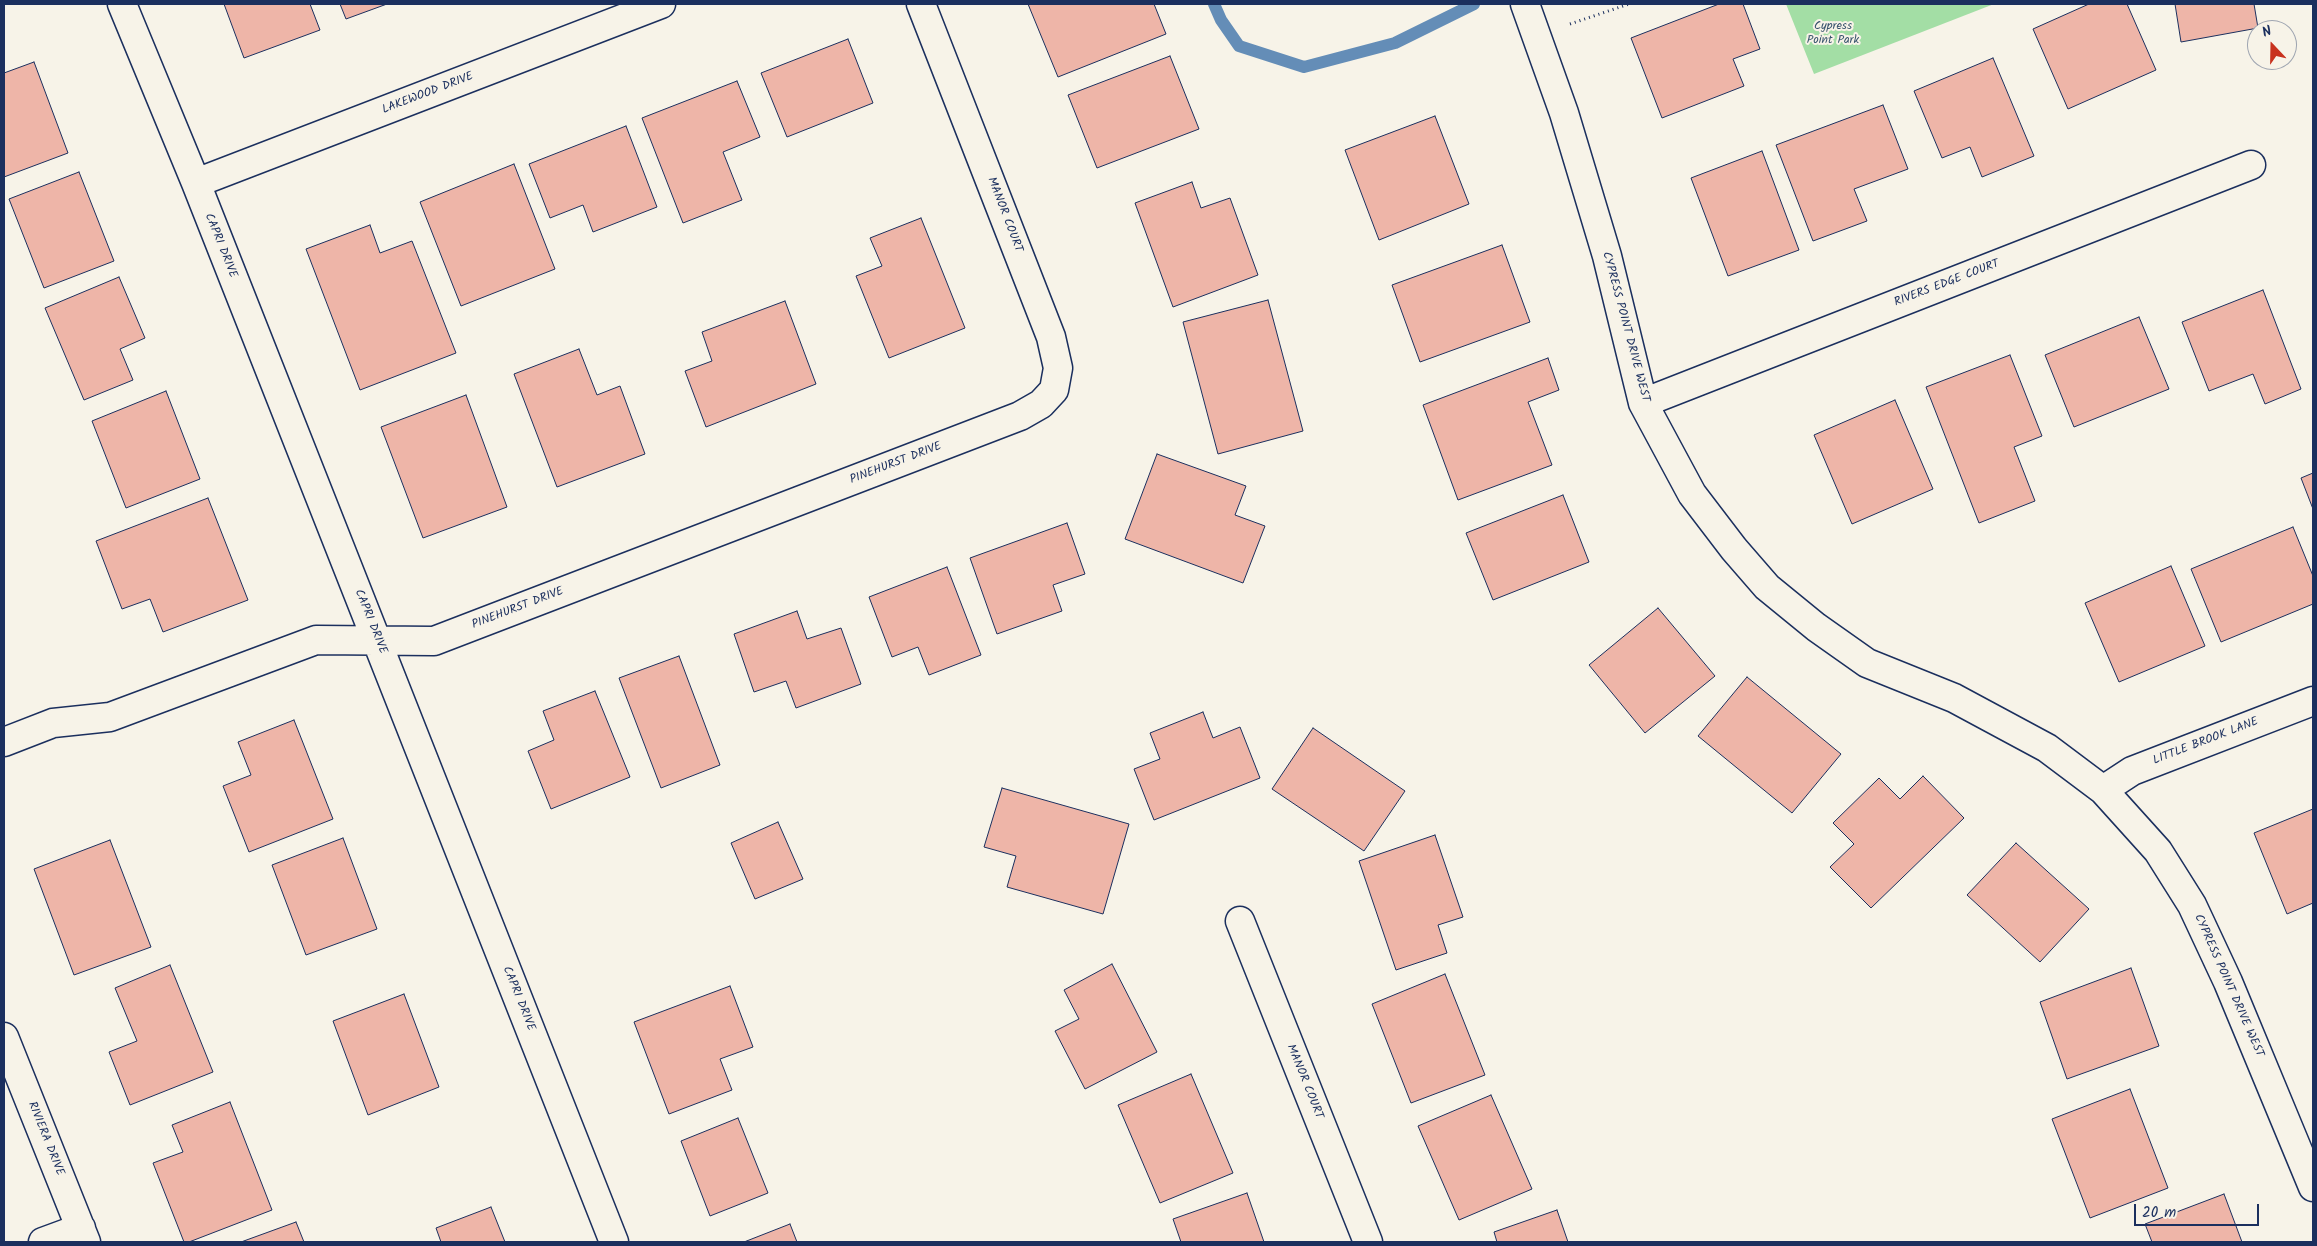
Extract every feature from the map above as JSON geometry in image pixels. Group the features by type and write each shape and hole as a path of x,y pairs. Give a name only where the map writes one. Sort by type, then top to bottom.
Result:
{"street":[{"name":"CAPRI DRIVE","path":"122,4 196,183 614,1242"},
{"name":"LAKEWOOD DRIVE","path":"196,183 660,4"},
{"name":"MANOR COURT","path":"921,4 1051,337 1058,368 1054,390 1041,404 1020,416"},
{"name":"CYPRESS POINT DRIVE WEST","path":"1525,4 1564,113 1607,256 1643,403 1692,494 1734,550 1767,587 1816,627 1867,662 1954,698 2046,748 2103,790 2158,851 2192,905 2228,982 2313,1187"},
{"name":"RIVERS EDGE COURT","path":"1643,403 2252,165"},
{"name":"PINEHURST DRIVE","path":"4,742 53,723 110,717 316,640 434,641 1020,416"},
{"name":"LITTLE BROOK LANE","path":"2103,790 2132,771 2313,701"},
{"name":"MANOR COURT","path":"1240,921 1368,1242"},
{"name":"RIVIERA DRIVE","path":"4,1036 83,1235"},
{"path":"43,1242 83,1235"}],"path":[{"path":"1537,36 1629,4"}],"green space":[{"name":"Cypress Point Park","path":"1786,4 1994,4 1814,74"}],"building":[{"path":"224,4 310,4 320,30 244,58"},
{"path":"340,4 387,4 346,19"},
{"path":"1028,4 1154,4 1166,34 1058,77"},
{"path":"1719,4 1743,4 1760,49 1733,59 1744,86 1662,118 1631,38"},
{"path":"2089,4 2127,4 2156,70 2068,109 2033,29"},
{"path":"2175,4 2254,4 2257,20 2247,20 2247,30 2181,42"},
{"path":"848,39 873,103 787,137 761,73"},
{"path":"1170,56 1199,129 1097,168 1068,95"},
{"path":"1993,58 2034,156 1982,177 1970,147 1942,158 1914,91"},
{"path":"34,62 68,153 4,177 4,73"},
{"path":"737,81 760,137 723,152 742,200 683,223 642,118"},
{"path":"1883,105 1908,169 1854,189 1867,221 1813,241 1776,145"},
{"path":"1435,116 1469,204 1379,240 1345,150"},
{"path":"626,126 657,207 593,232 583,205 550,218 529,164"},
{"path":"1762,151 1799,250 1728,276 1691,178"},
{"path":"514,164 555,269 461,306 420,202"},
{"path":"79,172 114,261 44,288 9,199"},
{"path":"1192,182 1201,208 1230,198 1258,275 1173,307 1135,203"},
{"path":"921,218 965,328 889,358 856,276 882,266 870,238"},
{"path":"370,225 380,253 412,241 456,353 360,390 306,249"},
{"path":"1502,245 1530,322 1420,362 1392,285"},
{"path":"119,277 145,338 120,349 133,380 84,400 45,308"},
{"path":"2263,290 2301,389 2265,404 2253,374 2209,391 2182,322"},
{"path":"1268,300 1303,431 1218,454 1183,322"},
{"path":"785,301 816,384 706,427 685,371 712,361 702,332"},
{"path":"2139,317 2169,389 2074,427 2045,355"},
{"path":"579,349 597,395 620,386 645,454 557,487 514,374"},
{"path":"2010,355 2042,436 2014,447 2035,501 1979,523 1926,387"},
{"path":"1548,358 1559,390 1528,402 1552,465 1458,500 1423,405"},
{"path":"166,391 200,479 126,508 92,421"},
{"path":"466,395 507,507 423,538 381,427"},
{"path":"1895,400 1933,489 1852,524 1814,435"},
{"path":"1157,454 1246,486 1235,515 1265,526 1243,583 1125,539"},
{"path":"2313,473 2313,509 2301,478"},
{"path":"1563,495 1589,562 1493,600 1466,533"},
{"path":"208,498 248,600 163,632 150,599 122,609 96,541"},
{"path":"1067,523 1085,574 1053,585 1062,611 997,634 970,558"},
{"path":"2293,527 2313,576 2313,604 2221,642 2191,569"},
{"path":"2171,566 2205,646 2119,682 2085,603"},
{"path":"947,567 981,655 929,675 918,647 892,657 869,597"},
{"path":"1658,608 1715,676 1645,733 1589,665"},
{"path":"797,611 807,639 841,628 861,684 796,708 786,681 754,692 734,634"},
{"path":"679,656 720,765 661,788 619,678"},
{"path":"1747,677 1841,754 1792,813 1698,736"},
{"path":"595,691 630,777 551,809 528,751 554,740 543,711"},
{"path":"1203,712 1213,738 1240,727 1260,778 1154,820 1134,769 1160,759 1150,733"},
{"path":"294,720 333,819 249,852 223,786 251,775 238,742"},
{"path":"1313,728 1405,791 1364,851 1272,789"},
{"path":"1923,776 1964,818 1871,908 1830,867 1854,844 1833,823 1879,778 1900,799"},
{"path":"1002,788 1129,824 1103,914 1007,887 1016,856 984,847"},
{"path":"2313,809 2313,903 2287,914 2254,833"},
{"path":"778,822 803,879 755,899 731,843"},
{"path":"1435,835 1463,917 1438,925 1447,953 1396,970 1359,861"},
{"path":"343,838 377,929 306,955 272,865"},
{"path":"110,840 151,947 74,975 34,869"},
{"path":"2016,843 2089,909 2040,962 1967,895"},
{"path":"1112,964 1157,1052 1085,1089 1055,1031 1079,1019 1064,990"},
{"path":"170,965 213,1072 130,1105 109,1052 137,1041 115,988"},
{"path":"2131,968 2159,1046 2067,1079 2040,1002"},
{"path":"1445,974 1485,1075 1411,1103 1372,1004"},
{"path":"730,986 753,1047 720,1059 732,1090 669,1114 634,1022"},
{"path":"404,994 439,1087 368,1115 333,1021"},
{"path":"1191,1074 1233,1173 1160,1203 1118,1105"},
{"path":"2130,1089 2168,1188 2090,1218 2052,1119"},
{"path":"1491,1095 1532,1189 1459,1220 1418,1126"},
{"path":"230,1102 272,1210 189,1242 184,1242 153,1163 183,1152 172,1125"},
{"path":"738,1118 768,1193 710,1216 681,1141"},
{"path":"1247,1193 1264,1242 1181,1242 1173,1219"},
{"path":"2224,1194 2242,1242 2152,1242 2145,1224"},
{"path":"491,1207 505,1242 441,1242 436,1228"},
{"path":"1557,1210 1568,1242 1497,1242 1494,1232"},
{"path":"296,1222 304,1242 241,1242"},
{"path":"790,1224 797,1242 744,1242"}],"waterway":[{"path":"1214,4 1221,20 1239,46 1304,67 1395,43 1474,4"}]}
